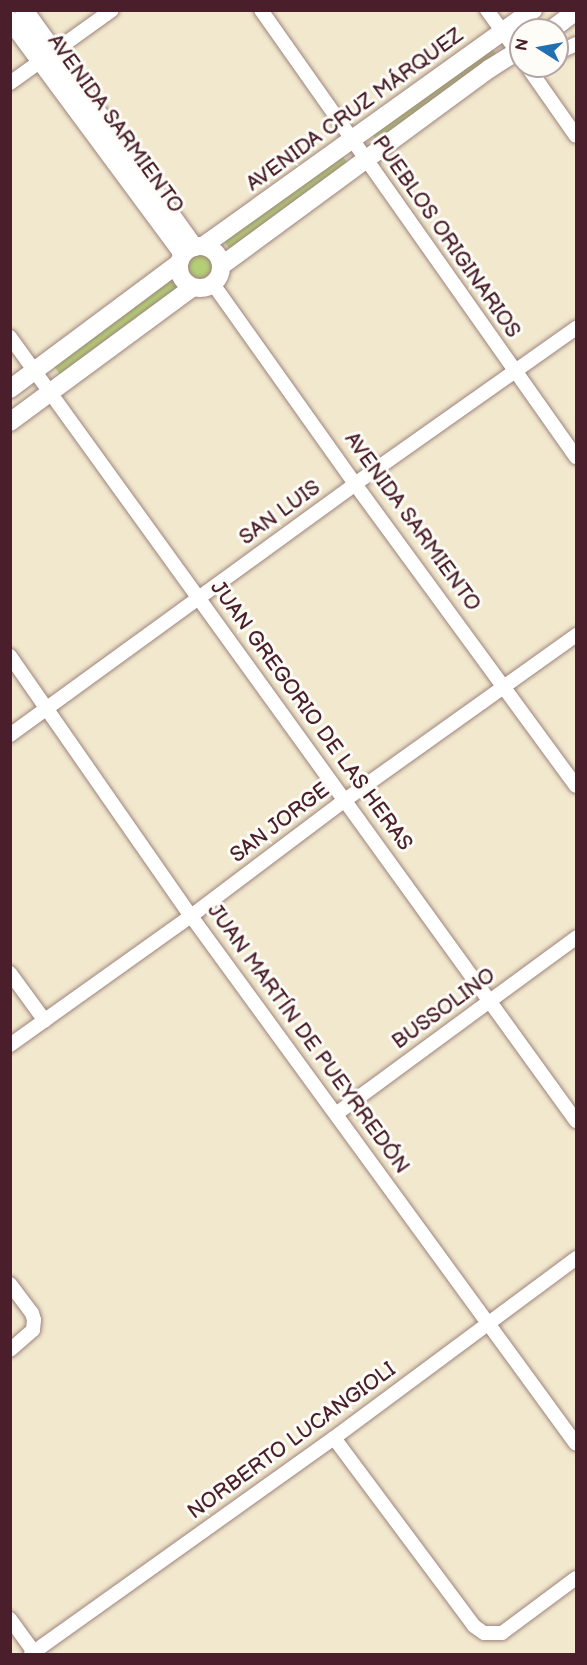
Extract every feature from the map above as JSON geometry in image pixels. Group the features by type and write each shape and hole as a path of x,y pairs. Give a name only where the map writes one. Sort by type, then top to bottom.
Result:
{"main road":[{"name":"AVENIDA SARMIENTO","path":"24,10 47,57"},
{"name":"AVENIDA CRUZ MÁRQUEZ","path":"10,388 190,253 352,141 532,10"},
{"name":"AVENIDA SARMIENTO","path":"10,20 47,57 190,253"},
{"path":"221,266 367,160 509,64"},
{"path":"190,253 218,255 221,266 218,278 213,284 204,288 193,287 183,281 190,253"},
{"path":"10,422 193,287"}],"street":[{"path":"10,83 112,10"},
{"name":"PUEBLOS ORIGINARIOS","path":"261,10 576,458"},
{"path":"487,10 509,40"},
{"path":"536,78 576,136"},
{"name":"AVENIDA SARMIENTO","path":"213,284 355,484 506,687 576,786"},
{"name":"SAN LUIS","path":"10,735 355,484 576,328"},
{"name":"JUAN GREGORIO DE LAS HERAS","path":"10,337 200,597 576,1121"},
{"name":"SAN JORGE","path":"10,1045 191,916 345,800 576,635"},
{"name":"JUAN MARTÍN DE PUEYRREDÓN","path":"10,656 49,707 191,916 488,1323 571,1425 576,1444"},
{"name":"BUSSOLINO","path":"336,1114 576,938"},
{"path":"10,973 45,1021"},
{"name":"NORBERTO LUCANGIOLI","path":"32,1653 334,1438 576,1258"},
{"path":"10,1284 32,1313 33,1330 10,1350"},
{"path":"334,1438 474,1626 484,1633 502,1633 576,1578"},
{"path":"10,1619 32,1653"}],"green space":[{"path":"490,46 498,57 379,144 371,132"},
{"path":"341,154 349,165 231,251 223,240"},
{"path":"199,254 208,258 212,267 208,276 199,280 190,276 186,267 190,258"},
{"path":"171,277 179,288 60,375 52,363"}]}
